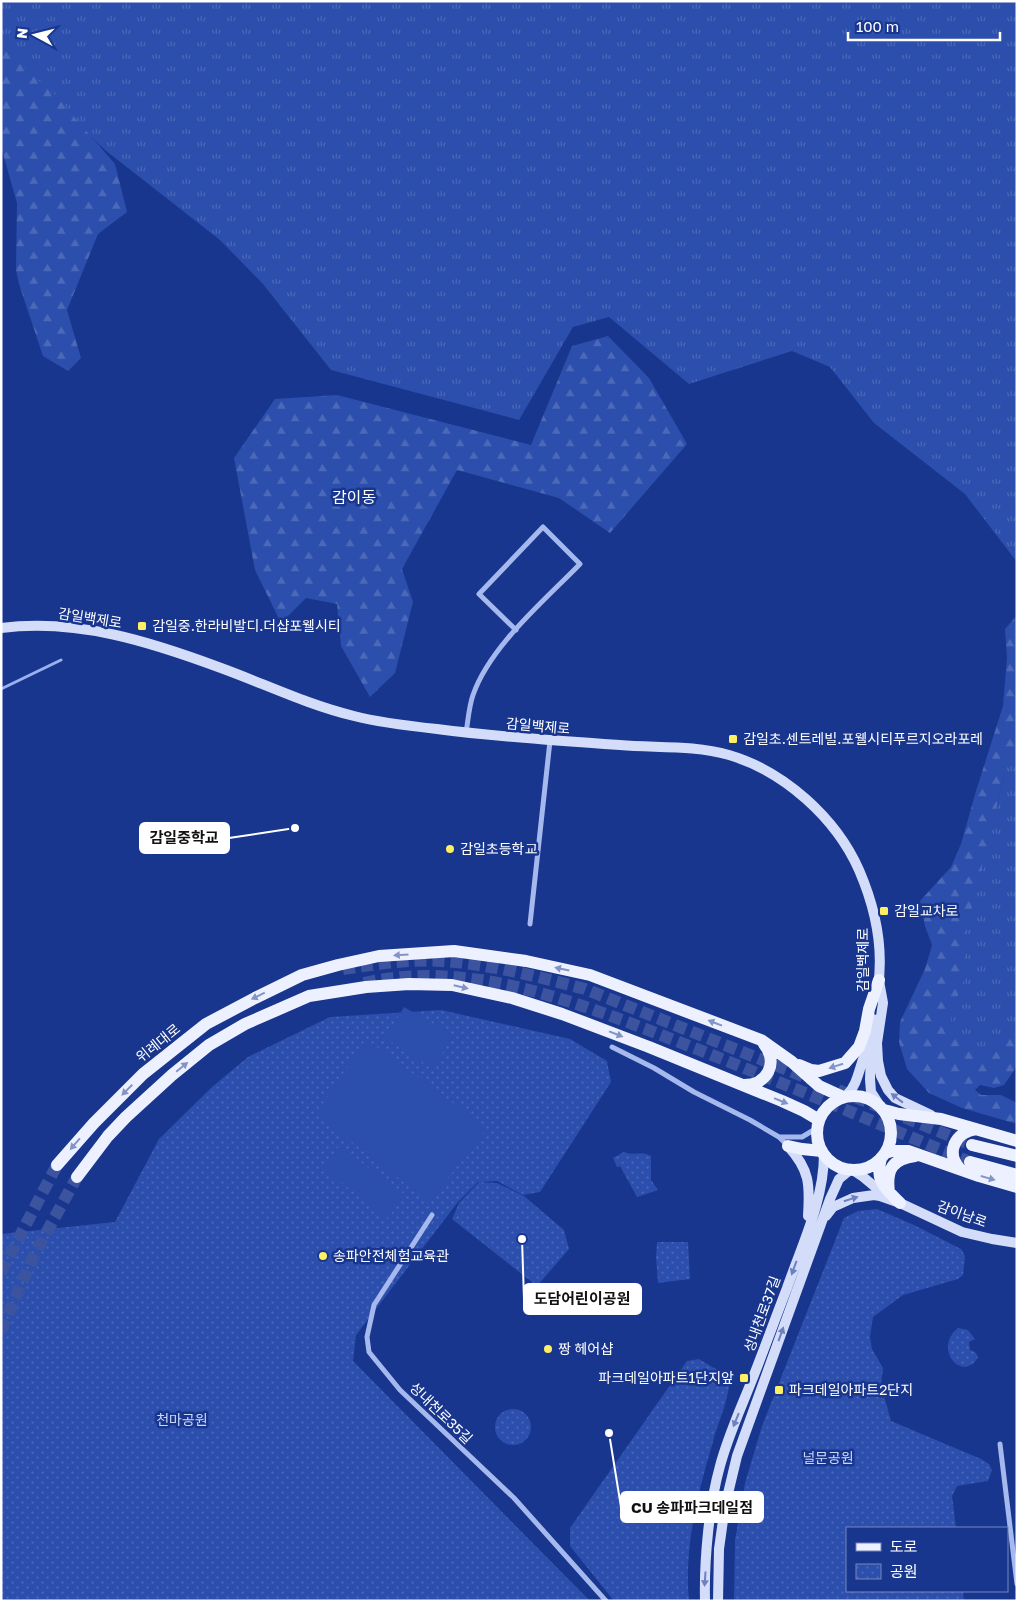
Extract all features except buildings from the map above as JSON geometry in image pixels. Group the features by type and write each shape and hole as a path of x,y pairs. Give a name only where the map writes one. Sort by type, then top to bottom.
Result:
{"main road":[{"name":"감일백제로","path":"1,628 26,625 71,628 140,641 221,668 302,700 354,716 466,733 550,741 702,749 729,755 756,765 804,796 834,828 853,856 869,894 877,920 880,952 879,980 869,1046"},
{"name":"위례대로","path":"57,1166 94,1124 143,1074 206,1024 302,975 338,964 379,956 454,951 526,961 590,975 761,1040 792,1062"},
{"path":"792,1062 811,1070 819,1071 845,1063 858,1047 865,1031 869,1009 879,980"},
{"path":"879,980 883,1003 877,1043 878,1061 881,1076 888,1090 895,1098 909,1106 941,1119 1017,1141"},
{"path":"77,1177 108,1136 172,1075 209,1045 245,1024 309,996 366,987 452,984 512,998 562,1014 649,1047 790,1104 818,1124"},
{"path":"741,1085 757,1084 770,1069 769,1051 761,1040"},
{"path":"869,1046 864,1054 852,1090 827,1108 818,1124 818,1140 823,1152 835,1165 852,1170 900,1203"},
{"path":"869,1046 871,1056 871,1092 890,1121 892,1134 879,1167 880,1178 888,1195"},
{"path":"792,1062 819,1086 844,1097 855,1095 864,1097 872,1100 882,1108 899,1114 941,1119"},
{"path":"976,1129 968,1130 956,1141 953,1150 953,1160 1017,1187"},
{"path":"783,1142 802,1149 823,1152"},
{"path":"783,1142 802,1163 807,1174 809,1192 806,1236"},
{"path":"972,1145 1017,1156"},
{"path":"852,1170 870,1166 892,1151 908,1152 933,1160"},
{"name":"성내천로37길","path":"705,1601 710,1527 720,1468 731,1433 806,1236 822,1181 823,1152"},
{"path":"888,1195 890,1171 903,1158 915,1156 1017,1175"},
{"name":"성내천로37길","path":"718,1601 719,1549 725,1506 737,1456 836,1184 844,1174 852,1170"},
{"path":"822,1220 833,1207 853,1198 888,1195"},
{"name":"감이남로","path":"900,1203 962,1232 1017,1243"},
{"path":"759,1362 770,1366"}],"street":[{"path":"466,733 473,695 488,665 516,630 580,564 543,527 479,594 516,630"},
{"path":"530,924 550,741"},
{"path":"612,1047 750,1120 783,1142 802,1137 818,1124"},
{"name":"성내천로35길","path":"432,1215 374,1305 367,1337 369,1352 400,1390 514,1498 606,1601"},
{"path":"1000,1444 1014,1535 1017,1584"}],"green space":[{"path":"1,1 1017,1 1017,562 965,494 874,423 830,367 792,351 689,384 609,317 573,327 519,420 331,370 263,284 220,240 105,150 1,53"},
{"path":"1,47 56,96 115,164 127,212 98,234 67,310 81,358 68,371 43,356 16,270 17,203 1,147"},
{"path":"608,336 649,378 687,444 610,533 559,498 457,470 402,569 413,602 395,673 370,697 341,646 337,604 306,598 281,623 255,570 234,458 275,399 337,395 531,445 572,346"},
{"path":"1017,615 1017,740 1004,776 967,928 964,980 952,1010 951,1026 966,1042 994,1055 1017,1023 1017,1066 1004,1085 994,1088 980,1085 975,1090 981,1095 1001,1095 1017,1103 1017,1124 962,1108 929,1093 907,1069 899,1042 900,1022 925,969 932,945 925,926 920,901 951,867 961,844 1003,706 1007,658 1005,629"},
{"path":"1017,724 1017,1047 1001,1072 941,1026"},
{"path":"404,1007 453,1035 433,1069 385,1038"},
{"name":"천마공원","path":"441,1010 570,1039 607,1061 611,1082 540,1192 523,1195 497,1181 478,1182 458,1202 356,1335 353,1361 590,1601 1,1601 1,1234 115,1222 159,1139 212,1087 248,1057 330,1017"},
{"path":"366,1039 487,1128 429,1202 316,1114"},
{"path":"339,1146 404,1194 388,1218 324,1169"},
{"path":"624,1152 651,1156 651,1180 658,1190 637,1197 620,1166 617,1167 613,1158"},
{"path":"479,1182 497,1183 524,1196 564,1230 569,1249 537,1286 452,1219 459,1203"},
{"name":"널문공원","path":"877,1209 961,1249 965,1256 963,1275 958,1279 903,1295 873,1317 870,1337 872,1349 883,1368 881,1385 891,1421 981,1459 989,1464 992,1470 988,1481 957,1486 952,1496 956,1527 846,1527 846,1592 963,1592 964,1601 734,1601 735,1540 745,1483 762,1426 844,1218 858,1211"},
{"path":"657,1242 688,1242 690,1279 658,1283"},
{"path":"958,1328 968,1330 975,1339 969,1342 970,1350 975,1352 978,1357 972,1364 965,1367 958,1365 949,1354 948,1345 951,1336"},
{"path":"699,1359 712,1367 730,1374 726,1401 706,1464 693,1522 688,1561 689,1601 614,1601 570,1546 570,1528 687,1361"},
{"path":"513,1409 525,1415 531,1427 525,1439 513,1445 501,1439 495,1427 501,1415"}],"waterway":[{"path":"1,689 61,660"}],"tunnel":[{"path":"343,969 392,962 442,961 478,965 532,976 585,989 810,1079"},
{"path":"364,983 406,977 449,977 492,982 534,991 617,1018 697,1049 970,1162"},
{"path":"838,1090 972,1145"},
{"path":"1,1272 57,1165"},
{"path":"1,1331 33,1257 77,1177"}],"place":[{"name":"감일중.한라비발디.더샵포웰시티","path":"142,626"},
{"name":"감일초.센트레빌.포웰시티푸르지오라포레","path":"733,739"},
{"name":"감일중학교","path":"295,828"},
{"name":"감일초등학교","path":"450,849"},
{"name":"감일교차로","path":"884,911"},
{"name":"도담어린이공원","path":"522,1239"},
{"name":"송파안전체험교육관","path":"323,1256"},
{"name":"짱 헤어샵","path":"548,1349"},
{"name":"파크데일아파트1단지앞","path":"744,1378"},
{"name":"파크데일아파트2단지","path":"779,1390"},
{"name":"CU 송파파크데일점","path":"609,1433"}],"district":[{"name":"감이동","path":"354,497"}]}
